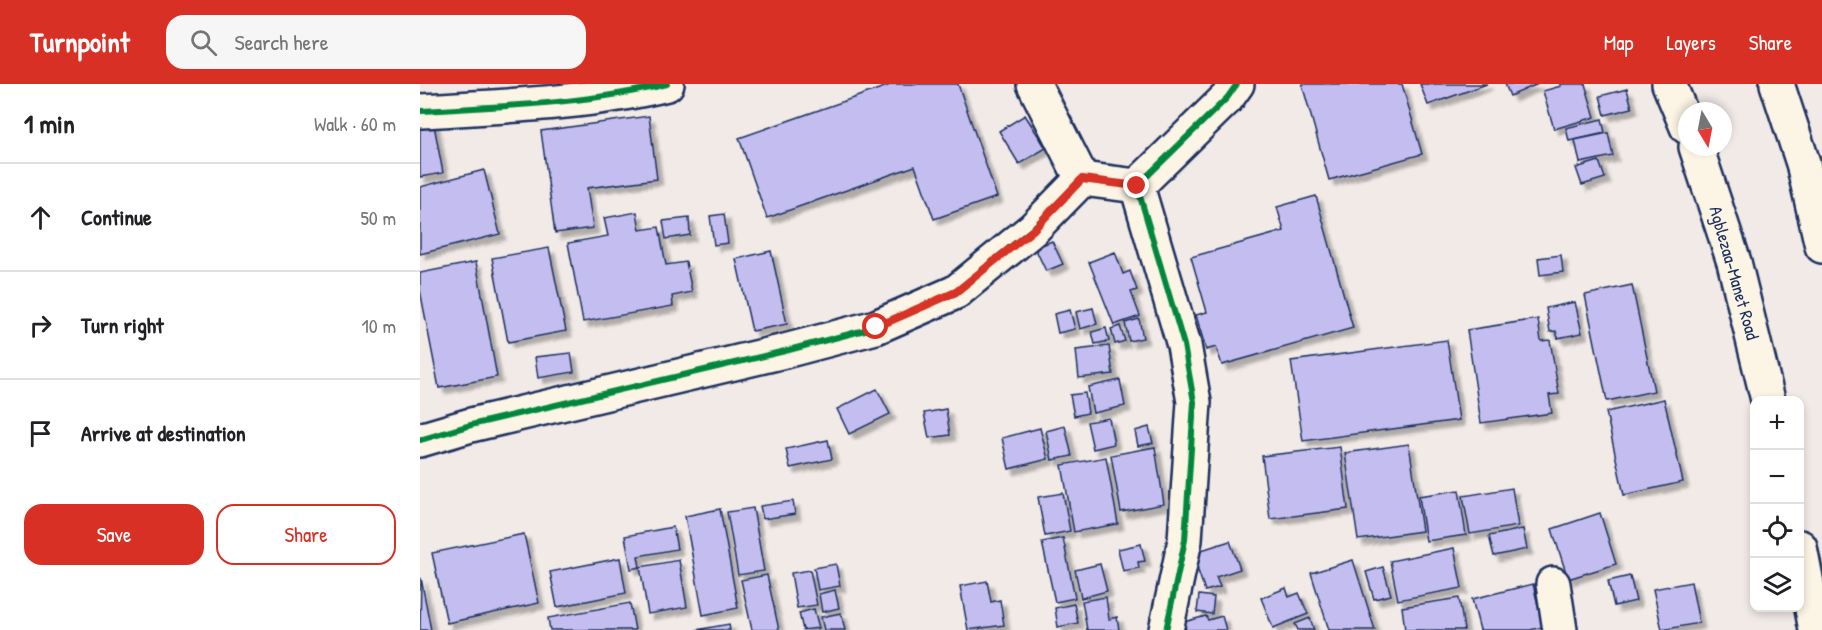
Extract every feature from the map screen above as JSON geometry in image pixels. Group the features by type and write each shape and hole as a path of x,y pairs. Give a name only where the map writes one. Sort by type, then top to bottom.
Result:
{"street":[{"path":"420,111 546,94 632,93 667,84"},
{"path":"1034,84 1082,179"},
{"path":"1137,186 1227,98 1237,84"},
{"path":"1668,84 1678,107"},
{"path":"1777,84 1803,163 1822,246"},
{"name":"Agblezaa-Manet Road","path":"1699,156 1734,262 1766,396"},
{"path":"1082,179 1137,186"},
{"path":"420,440 471,425 876,327 956,292 1033,230 1082,179"},
{"path":"1137,186 1184,345 1194,402 1185,540 1166,630"},
{"path":"1802,558 1816,630"},
{"path":"1553,584 1560,630"}],"building":[{"path":"893,84 958,84 997,197 934,219 915,166 767,218 739,138"},
{"path":"1302,84 1402,84 1422,154 1329,180"},
{"path":"1420,84 1487,84 1428,105"},
{"path":"1505,84 1538,84 1510,96"},
{"path":"1560,84 1585,84 1595,117 1554,129 1543,91 1561,86"},
{"path":"1627,89 1632,108 1605,115 1600,96"},
{"path":"432,114 443,173 420,177 420,116"},
{"path":"1025,115 1046,148 1019,164 999,131"},
{"path":"649,116 657,179 587,188 593,228 555,233 541,131"},
{"path":"1602,119 1605,133 1569,141 1566,128"},
{"path":"1608,133 1613,156 1580,163 1575,140"},
{"path":"1599,161 1605,178 1582,185 1576,168"},
{"path":"484,170 500,234 420,254 420,187"},
{"path":"1316,196 1353,328 1222,365 1216,347 1206,350 1196,315 1207,312 1191,257 1284,231 1277,207"},
{"path":"637,212 640,230 659,227 666,265 686,262 692,292 672,296 673,306 583,322 568,243 608,236 604,218"},
{"path":"724,214 728,243 714,245 710,216"},
{"path":"689,218 690,235 666,239 663,221"},
{"path":"1052,241 1063,264 1046,271 1035,248"},
{"path":"549,248 566,331 508,342 492,258"},
{"path":"771,251 787,324 752,331 736,259"},
{"path":"1115,252 1123,274 1130,271 1137,290 1131,292 1140,316 1114,325 1089,262"},
{"path":"1561,255 1563,272 1540,275 1538,258"},
{"path":"476,262 497,377 439,388 420,290 420,273"},
{"path":"1632,285 1654,391 1607,401 1585,295"},
{"path":"1575,302 1582,333 1558,338 1556,331 1550,332 1546,308"},
{"path":"1093,308 1097,324 1080,329 1076,312"},
{"path":"1070,310 1075,329 1058,333 1054,314"},
{"path":"1139,319 1143,338 1129,341 1125,323"},
{"path":"1538,319 1541,341 1550,340 1559,394 1549,395 1552,413 1481,423 1467,330"},
{"path":"1120,326 1125,341 1115,344 1111,329"},
{"path":"1106,328 1109,341 1095,344 1092,332"},
{"path":"1447,340 1459,420 1303,441 1291,361"},
{"path":"1109,346 1113,374 1079,378 1076,350"},
{"path":"571,353 574,372 538,378 535,357"},
{"path":"1120,380 1125,406 1093,413 1088,387"},
{"path":"877,389 890,414 849,434 837,409"},
{"path":"1085,393 1088,413 1074,416 1070,395"},
{"path":"1664,399 1683,482 1624,495 1606,412"},
{"path":"946,409 950,435 929,438 924,413"},
{"path":"1109,418 1114,444 1093,449 1087,422"},
{"path":"1065,426 1072,456 1052,460 1046,431"},
{"path":"1149,427 1153,443 1138,446 1135,431"},
{"path":"1040,428 1048,459 1009,469 1002,438"},
{"path":"828,440 832,459 790,468 786,449"},
{"path":"1409,444 1422,531 1358,540 1345,453"},
{"path":"1155,447 1164,504 1121,512 1111,455"},
{"path":"1340,447 1348,509 1270,519 1262,456"},
{"path":"1106,457 1118,524 1074,532 1062,465"},
{"path":"1512,488 1518,526 1470,534 1463,496"},
{"path":"1459,490 1466,535 1426,541 1419,496"},
{"path":"1063,493 1070,531 1045,536 1038,497"},
{"path":"793,501 795,514 763,519 760,506"},
{"path":"753,508 764,571 738,575 727,512"},
{"path":"720,509 738,608 703,615 685,516"},
{"path":"1600,513 1616,564 1568,579 1552,529"},
{"path":"673,527 677,549 638,556 640,567 631,569 625,536"},
{"path":"1523,529 1527,549 1494,556 1489,536"},
{"path":"524,534 539,603 447,623 432,553"},
{"path":"1063,538 1075,598 1055,602 1042,542"},
{"path":"1230,541 1240,569 1216,577 1220,587 1205,591 1192,553"},
{"path":"1141,544 1145,561 1138,562 1139,568 1123,571 1118,549"},
{"path":"1454,548 1462,588 1398,600 1390,561"},
{"path":"620,558 626,593 557,607 550,572"},
{"path":"679,560 687,607 648,614 640,567"},
{"path":"1353,560 1375,630 1329,630 1311,573"},
{"path":"836,564 840,586 818,590 814,568"},
{"path":"1100,564 1107,591 1081,598 1075,570"},
{"path":"1383,567 1391,595 1374,599 1366,572"},
{"path":"810,570 817,605 797,608 791,573"},
{"path":"767,575 779,630 752,630 741,580"},
{"path":"1630,576 1636,601 1614,606 1608,581"},
{"path":"421,578 431,630 420,630"},
{"path":"987,581 991,602 1000,600 1004,625 968,630 960,586"},
{"path":"1691,582 1699,623 1662,630 1653,589"},
{"path":"1533,584 1543,627 1530,630 1480,630 1472,599"},
{"path":"1286,588 1289,597 1299,593 1308,614 1273,628 1261,598"},
{"path":"835,590 839,608 822,612 819,594"},
{"path":"1199,595 1214,597 1212,614 1197,612"},
{"path":"1106,597 1109,619 1117,617 1119,630 1087,630 1082,601"},
{"path":"1459,598 1464,630 1405,630 1402,607"},
{"path":"630,603 635,630 550,630 548,618"},
{"path":"1074,604 1078,623 1058,627 1055,608"},
{"path":"814,609 819,628 803,630 799,613"},
{"path":"841,613 845,630 824,630 821,617"},
{"path":"1206,616 1208,620 1222,616 1226,630 1186,630 1184,622"},
{"path":"1310,618 1314,630 1298,630 1295,624"},
{"path":"729,624 730,630 696,630"}],"cycle path":[{"path":"420,111 575,100 667,84"},
{"path":"1166,630 1185,540 1194,402 1184,345 1137,186 1227,98 1237,84"},
{"path":"420,440 471,425 785,351 876,327 956,292 1033,229 1082,179 1137,186"}],"route":[{"path":"876,327 956,292 1033,230 1082,179 1137,186"}]}
